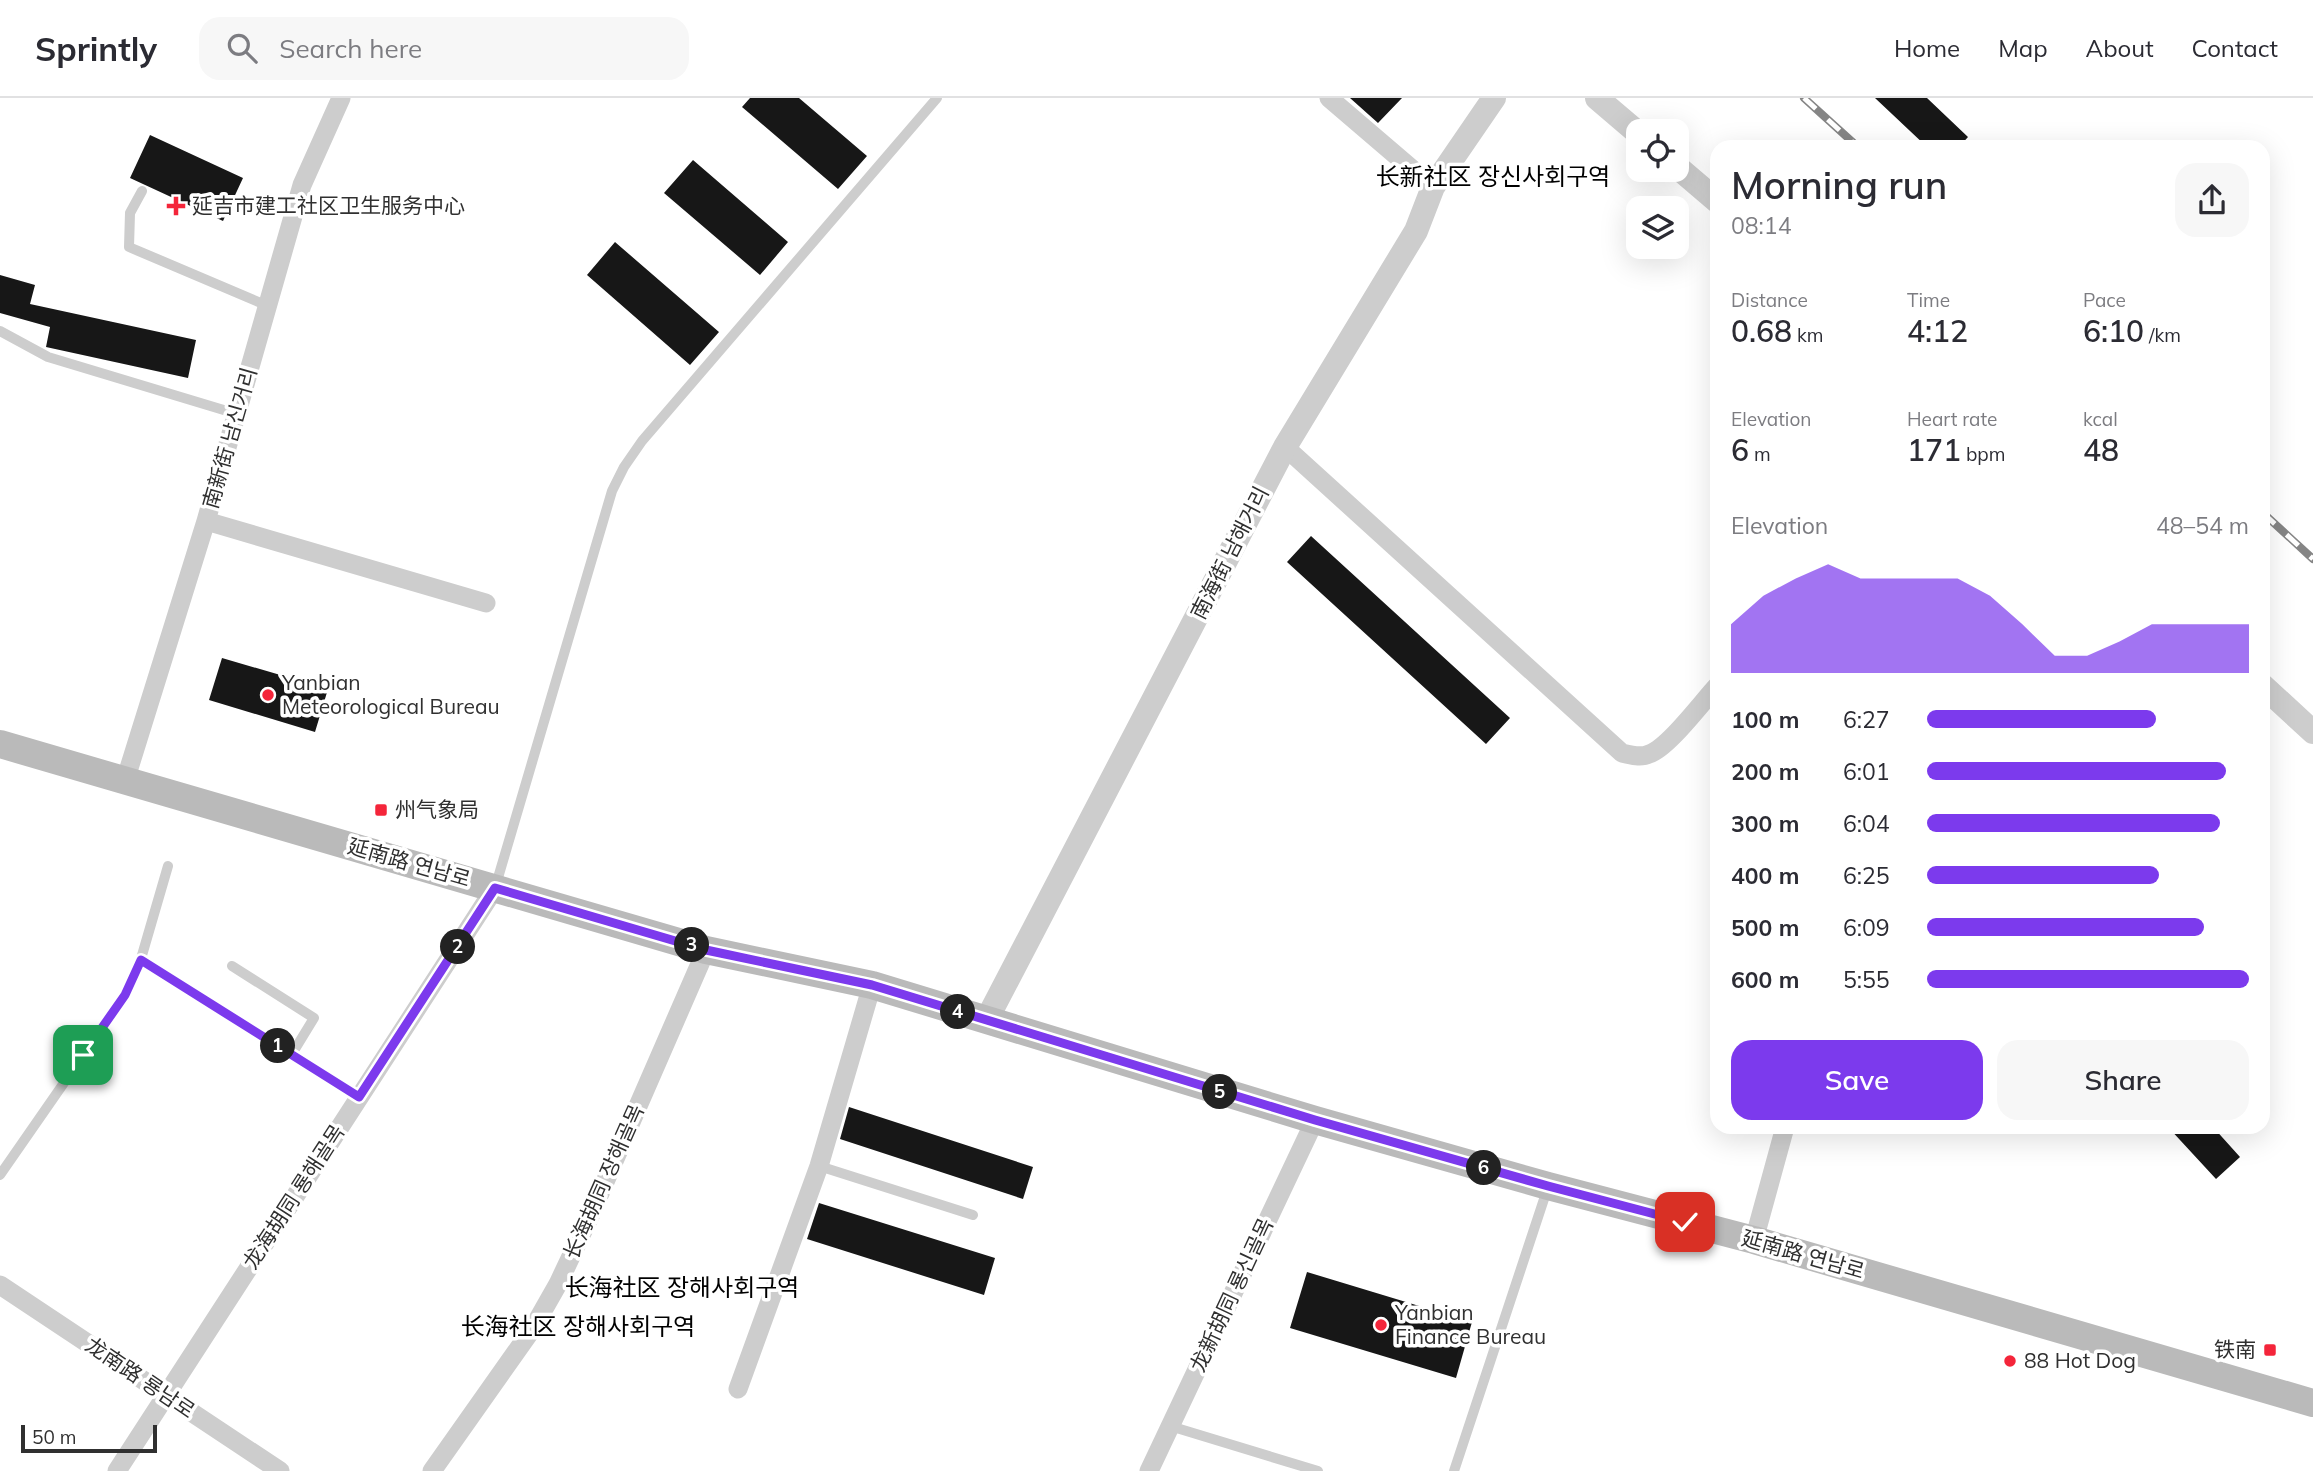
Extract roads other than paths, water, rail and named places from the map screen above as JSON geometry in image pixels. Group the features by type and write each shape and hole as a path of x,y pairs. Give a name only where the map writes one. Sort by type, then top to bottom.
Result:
{"main road":[{"name":"延南路 연남로","path":"0,744 706,950 872,985 1315,1120 1548,1186 1754,1240 2313,1403"}],"street":[{"name":"南新街 남신거리","path":"125,781 206,521 302,185 341,98"},
{"path":"1329,98 1433,187"},
{"name":"南海街 남해거리","path":"986,1021 1285,447 1416,231 1433,187 1494,98"},
{"path":"1597,98 1626,123"},
{"path":"1689,177 1710,195"},
{"path":"1285,447 1622,753 1634,756 1649,755 1662,746 1710,694"},
{"path":"206,521 486,603"},
{"path":"2270,692 2313,732"},
{"name":"龙海胡同 룡해골목","path":"117,1471 495,888"},
{"name":"长海胡同 장해골목","path":"432,1471 533,1328 558,1284 706,950"},
{"path":"738,1389 819,1166 872,985"},
{"name":"龙新胡同 룡신골목","path":"1149,1471 1315,1120"},
{"path":"1754,1240 1783,1134"},
{"name":"龙南路 룡남로","path":"0,1285 280,1471"}],"lane":[{"path":"495,888 612,491 624,467 642,441 937,98"},
{"path":"142,191 130,213 130,247 268,306"},
{"path":"0,331 48,357 237,414"},
{"path":"0,1175 125,995 141,960 168,866"},
{"path":"141,960 359,1097"},
{"path":"232,966 314,1018 292,1054"},
{"path":"819,1166 973,1215"},
{"path":"1454,1471 1548,1186"},
{"path":"1170,1426 1318,1471"}],"railway":[{"path":"1804,98 1850,140"},
{"path":"2270,519 2313,559"}],"place":[{"name":"延吉市建工社区卫生服务中心","path":"176,206"},
{"name":"Yanbian Meteorological Bureau","path":"268,695"},
{"name":"州气象局","path":"381,810"},
{"name":"Yanbian Finance Bureau","path":"1381,1325"},
{"name":"铁南","path":"2270,1350"},
{"name":"88 Hot Dog","path":"2010,1361"}],"district":[{"name":"长新社区 장신사회구역","path":"1493,177"},
{"name":"长海社区 장해사회구역","path":"682,1288"},
{"name":"长海社区 장해사회구역","path":"578,1327"}]}
